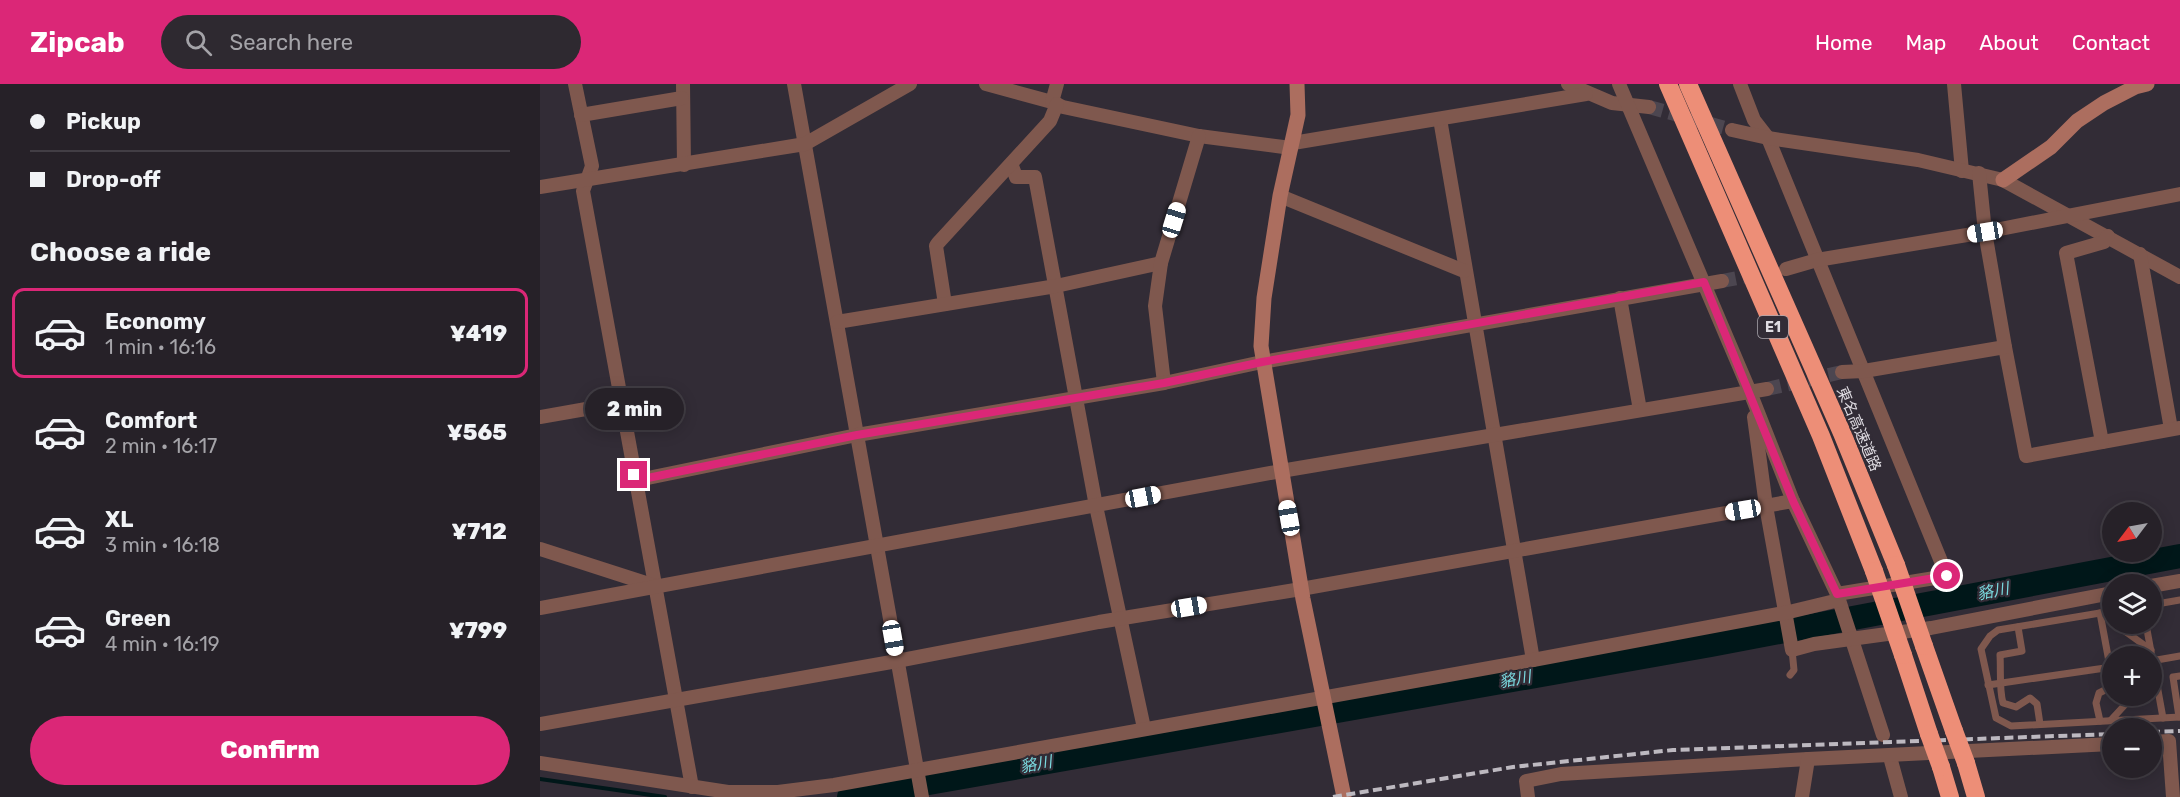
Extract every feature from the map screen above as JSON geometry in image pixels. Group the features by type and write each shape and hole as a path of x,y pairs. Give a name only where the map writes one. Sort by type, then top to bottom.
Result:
{"highway":[{"name":"E1","path":"1668,84 1821,436 1874,571 1950,797"},
{"name":"東名高速道路","path":"1688,84 1842,433 1896,565 1976,797"}],"street":[{"path":"575,84 592,166 589,181 583,191 620,403 634,475 638,480 692,787"},
{"path":"794,84 922,797"},
{"path":"540,187 589,181 805,144 853,119 907,84"},
{"path":"986,84 1055,103 1199,136 1292,145 1586,94"},
{"path":"945,304 936,246 1012,166 1050,121 1057,84"},
{"path":"1297,84 1298,115 1280,196 1264,298 1261,331 1262,362 1301,589 1332,727 1344,797"},
{"path":"1568,84 1586,94 1629,106 1649,108"},
{"path":"1619,84 1752,396 1793,501 1839,598 1883,735"},
{"path":"540,763 728,792 778,792 917,770 1533,660 1785,613 1839,598 1947,576 1768,138 1755,120 1740,84"},
{"path":"1954,84 1962,171"},
{"path":"2003,180 2051,147 2077,121 2104,103 2135,87 2147,84"},
{"path":"581,115 683,91 684,165"},
{"path":"1440,119 1464,272 1496,434 1533,660"},
{"path":"1732,130 1768,138 1918,160 2003,180 2180,277"},
{"path":"1164,383 1155,306 1161,263 1199,136"},
{"path":"1012,166 1016,177 1035,177 1096,506 1144,728"},
{"path":"1979,173 1985,232 2026,456 2175,428 2140,254"},
{"path":"1786,269 1818,260 1985,232 2180,194"},
{"path":"1280,196 1464,272"},
{"path":"2102,442 2066,253 2104,242 2108,236"},
{"path":"837,322 1056,285 1161,263"},
{"path":"638,480 857,435 1164,383 1262,362 1704,282 1722,281"},
{"path":"1620,298 1640,410"},
{"path":"1842,372 1864,372 2005,347"},
{"path":"540,608 1281,471 1640,410 1752,396 1767,389"},
{"path":"1752,396 1766,506 1791,647 1931,628 2102,595"},
{"path":"540,417 620,403"},
{"path":"540,724 897,661 1121,618 1301,589 1793,501"},
{"path":"540,549 657,586"},
{"path":"2162,584 2180,581"},
{"path":"2173,797 2174,740"},
{"path":"1528,797 1526,782 1561,774 2102,745"},
{"path":"1890,757 1901,797"},
{"path":"1802,797 1808,759"}],"lane":[{"path":"2162,603 2180,600"},
{"path":"2102,692 2099,693 2096,703 2100,721 2011,726 1996,718 1981,649 1990,636 1998,630 2100,613 2107,646"},
{"path":"2019,627 2022,651 2000,655 2003,683 2001,695 2003,703 2016,707 2030,698 2037,704 2040,724"},
{"path":"2128,634 2145,646"},
{"path":"1790,675 1794,670 1791,647"},
{"path":"2162,659 2180,656"},
{"path":"1988,685 2102,668"},
{"path":"2160,706 2163,718 2180,716 2173,677 2180,676"},
{"path":"2113,718 2124,706"}],"waterway":[{"name":"貉川","path":"849,797 1711,645 2180,556"},
{"path":"540,779 665,797"}],"tunnel":[{"path":"1649,107 1732,130"},
{"path":"1722,281 1758,274"},
{"path":"1767,389 1842,372"}],"railway":[{"path":"2162,732 2180,731"},
{"path":"1333,797 1513,767 1673,750 2102,734"}],"route":[{"path":"634,475 638,480 857,435 1164,383 1262,362 1704,282 1793,501 1837,594 1947,576"}]}
